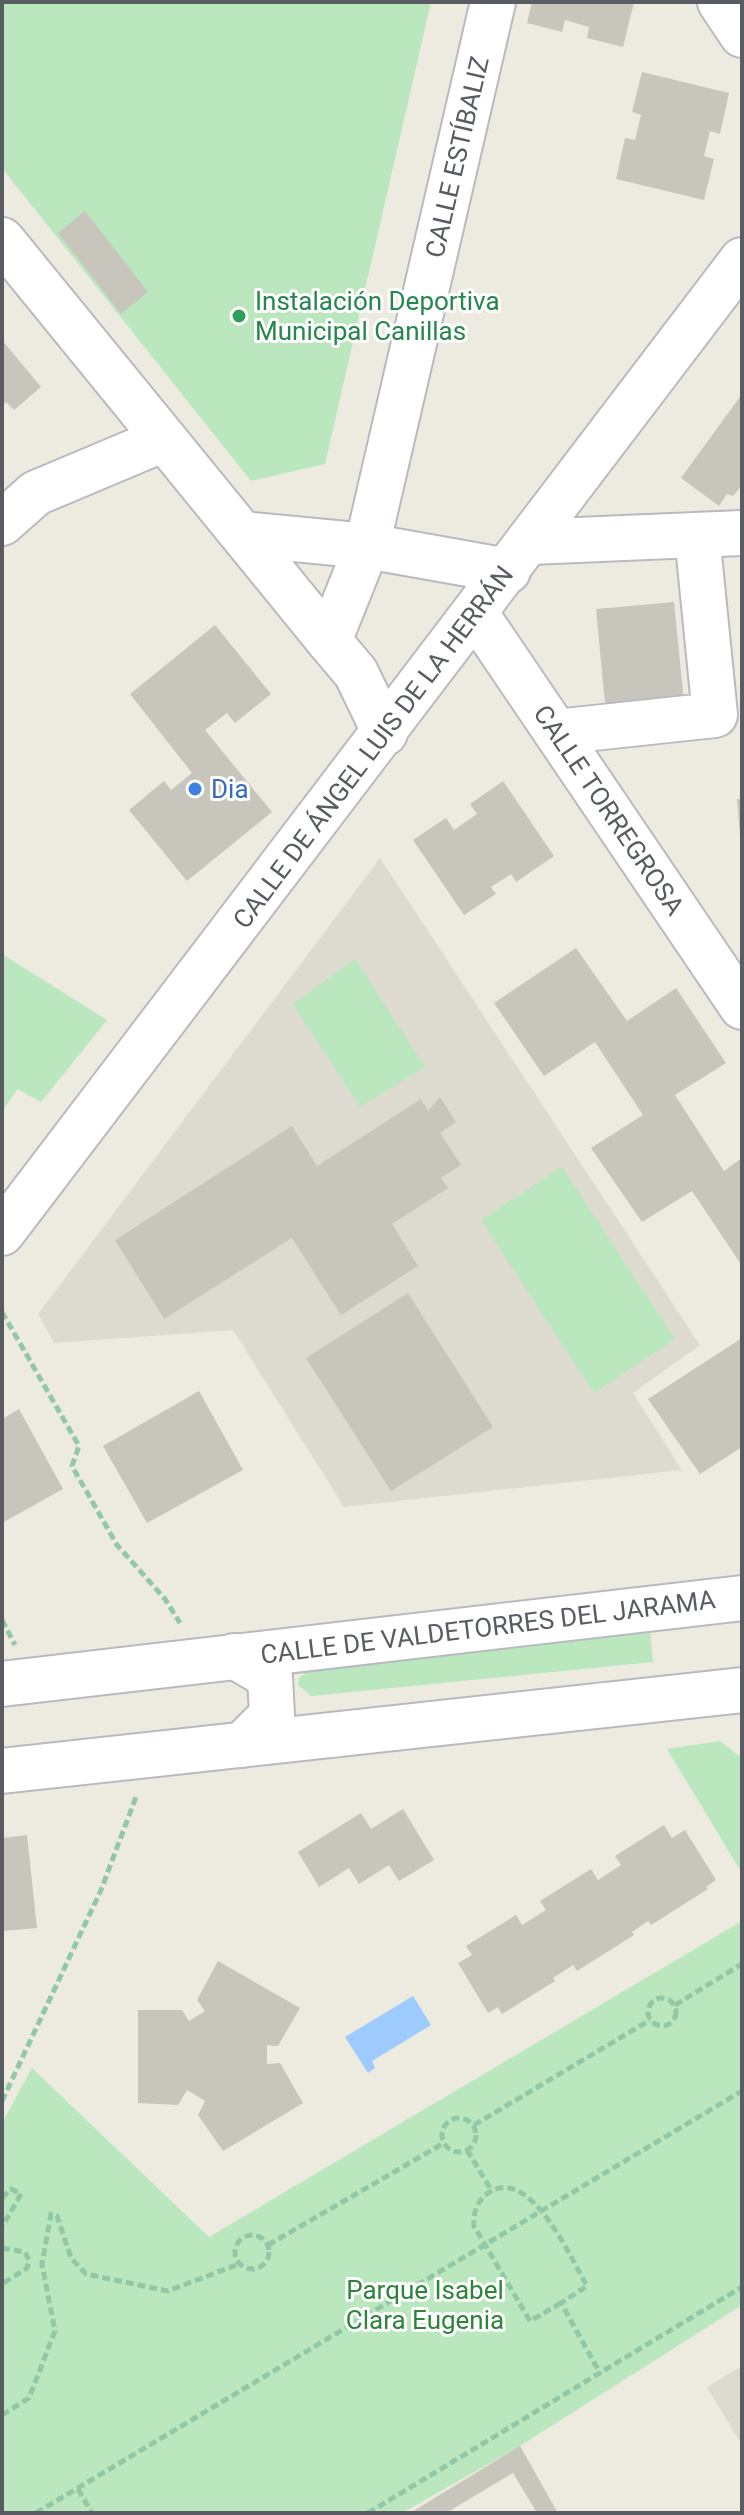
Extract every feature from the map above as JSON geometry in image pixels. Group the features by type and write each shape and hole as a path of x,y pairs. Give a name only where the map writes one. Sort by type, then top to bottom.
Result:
{"street":[{"name":"CALLE ESTÍBALIZ","path":"329,641 367,546 493,2"},
{"path":"720,2 742,35"},
{"path":"2,240 162,440 356,673 385,733"},
{"name":"CALLE DE ÁNGEL LUIS DE LA HERRÁN","path":"2,1233 476,614 742,260"},
{"path":"2,523 19,488 162,440"},
{"path":"243,534 519,556 728,529 715,715 556,732"},
{"name":"CALLE TORREGROSA","path":"476,614 742,1007"},
{"name":"CALLE DE VALDETORRES DEL JARAMA","path":"2,1684 742,1598"},
{"name":"CALLE DE VALDETORRES DEL JARAMA","path":"219,1659 270,1677 272,1715 242,1745"},
{"path":"2,1771 742,1690"}],"path":[{"path":"2,1312 79,1446 72,1466 110,1532 219,1659"},
{"path":"2,2101 101,1890 136,1797"},
{"path":"675,2005 742,1964"},
{"path":"667,1998 675,2005 677,2013 670,2025 660,2027 650,2020 648,2009 653,2001 667,1998"},
{"path":"474,2125 650,2020"},
{"path":"36,2513 48,2510 78,2489 742,2091"},
{"path":"460,2117 474,2125 475,2142 467,2150 456,2152 444,2143 442,2130 448,2120 460,2117"},
{"path":"268,2245 444,2143"},
{"path":"467,2150 492,2191"},
{"path":"505,2188 531,2197 587,2286 530,2321 474,2226 474,2214 492,2191 505,2188"},
{"path":"2,2198 11,2189 21,2194 2,2227"},
{"path":"2,2415 29,2398 55,2331 42,2264 51,2214 57,2216 71,2258 86,2274 168,2291 239,2264 250,2269 261,2268 269,2260 268,2245 259,2236 242,2238 235,2253 239,2264"},
{"path":"2,2248 25,2252 29,2260 27,2268 2,2284"},
{"path":"368,2513 742,2287"},
{"path":"561,2303 600,2373"},
{"path":"78,2489 92,2513"}],"shaded area":[{"path":"380,858 700,1345 633,1393 682,1470 344,1507 233,1330 54,1343 38,1314"},
{"path":"742,2366 742,2445 707,2387"}],"green space":[{"name":"Instalación Deportiva Municipal Canillas","path":"2,2 431,2 325,464 251,481 2,168"},
{"path":"2,954 107,1020 41,1102 18,1089 2,1111"},
{"path":"355,959 425,1067 360,1107 293,1004"},
{"path":"562,1167 675,1339 594,1393 481,1220"},
{"path":"650,1630 653,1662 311,1696 298,1685 299,1678 308,1671 334,1664"},
{"path":"720,1741 742,1758 742,1873 667,1749"},
{"name":"Parque Isabel Clara Eugenia","path":"742,1921 742,2305 520,2446 402,2513 2,2513 2,2123 32,2068 209,2237"}],"water":[{"path":"413,1996 431,2025 372,2061 375,2068 368,2073 345,2037"}],"building":[{"path":"532,2 634,2 623,47 587,38 589,27 565,20 562,32 527,23"},
{"path":"642,72 729,93 720,134 710,131 704,156 714,159 704,200 616,179 625,138 635,140 641,115 632,112"},
{"path":"85,211 148,292 121,314 58,233"},
{"path":"2,340 41,387 14,410 6,402 2,406"},
{"path":"742,394 742,485 733,496 727,494 719,506 681,478"},
{"path":"674,602 685,712 606,714 596,609"},
{"path":"215,625 271,694 235,723 227,713 205,730 272,812 187,881 129,810 164,781 171,790 192,773 130,694"},
{"path":"503,781 554,856 516,882 511,874 491,887 496,894 464,915 413,840 446,818 454,830 477,814 470,804"},
{"path":"737,799 742,799 742,836 740,836"},
{"path":"576,948 627,1021 676,988 726,1063 675,1095 724,1171 742,1158 742,1266 692,1191 642,1222 591,1148 643,1115 595,1042 544,1076 494,1003"},
{"path":"440,1097 456,1122 440,1133 461,1165 441,1178 448,1188 392,1224 418,1266 341,1315 292,1238 164,1319 115,1240 292,1126 317,1166 421,1099 428,1111"},
{"path":"408,1293 493,1427 391,1491 306,1358"},
{"path":"742,1338 742,1447 700,1474 648,1399"},
{"path":"199,1391 243,1470 147,1523 103,1446"},
{"path":"19,1409 63,1489 2,1523 2,1419"},
{"path":"403,1809 434,1860 399,1881 389,1865 359,1884 349,1868 319,1887 298,1852 361,1813 371,1829"},
{"path":"664,1825 672,1838 685,1830 716,1880 706,1887 708,1889 651,1925 648,1921 632,1932 634,1935 577,1971 573,1965 553,1978 555,1981 502,2014 498,2007 488,2013 458,1963 472,1955 466,1946 516,1915 522,1925 546,1910 540,1901 591,1869 598,1880 621,1865 615,1856"},
{"path":"27,1835 37,1928 2,1931 2,1838"},
{"path":"218,1961 300,2008 278,2046 267,2045 267,2064 280,2063 303,2103 223,2151 198,2115 205,2101 187,2090 178,2105 138,2103 138,2010 182,2010 189,2021 205,2011 197,2000"},
{"path":"520,2446 558,2513 537,2513 513,2473 446,2513 410,2513"}],"place":[{"name":"Instalación Deportiva Municipal Canillas","path":"239,316"},
{"name":"Dia","path":"195,789"}]}
